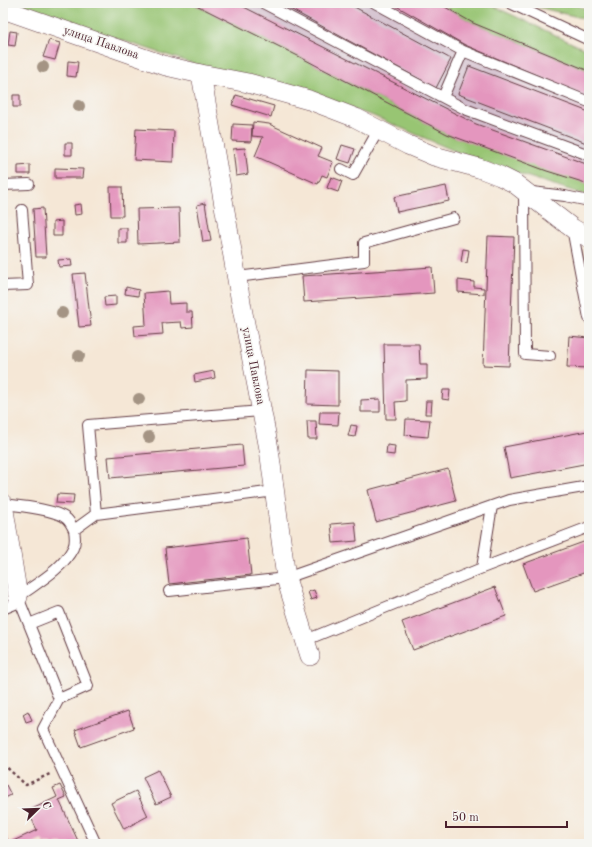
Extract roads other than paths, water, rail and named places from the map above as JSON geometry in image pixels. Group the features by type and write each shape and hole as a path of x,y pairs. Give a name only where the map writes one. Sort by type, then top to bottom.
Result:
{"street":[{"name":"улица Павлова","path":"3,9 166,66 248,83 309,100 356,118 434,156 479,168 500,176 524,191 572,228 589,238"},
{"name":"улица Павлова","path":"201,74 269,449 286,578 308,648"},
{"path":"3,504 19,599"}],"lane":[{"path":"263,3 465,109 589,155"},
{"path":"375,3 463,51 589,102"},
{"path":"510,3 589,40"},
{"path":"443,97 463,51"},
{"path":"341,169 353,175 379,129"},
{"path":"3,185 29,184"},
{"path":"550,356 525,354 524,191 565,196 589,201"},
{"path":"3,286 28,285 22,210"},
{"path":"237,277 364,261 364,243 454,218"},
{"path":"572,228 589,318"},
{"path":"96,514 88,425 262,411"},
{"path":"170,591 286,578 509,500 589,486"},
{"path":"74,530 96,514 274,491"},
{"path":"3,504 51,512 66,518 74,530 75,538 74,547 64,561 52,573 19,599 3,609"},
{"path":"482,568 492,506"},
{"path":"308,648 482,568 589,527"},
{"path":"19,599 59,699"},
{"path":"29,624 59,612 88,686 59,699 43,729 96,844"}]}
